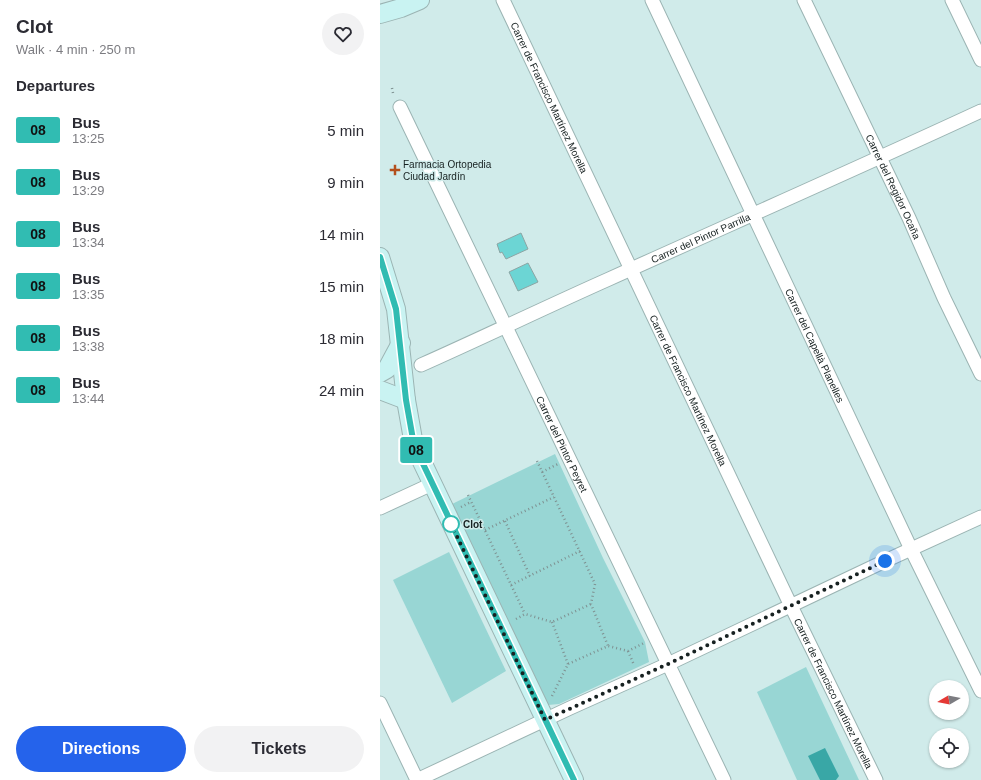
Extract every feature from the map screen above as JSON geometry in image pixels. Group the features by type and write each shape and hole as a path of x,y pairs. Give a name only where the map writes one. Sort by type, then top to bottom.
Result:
{"street":[{"path":"380,14 401,8 420,0"},
{"name":"Carrer de Francisco Martínez Morella","path":"503,0 791,606 876,780"},
{"name":"Carrer del Capellà Planelles","path":"652,0 911,549 981,691"},
{"name":"Carrer del Regidor Ocaña","path":"804,0 909,218 944,298 981,374"},
{"path":"952,0 981,60"},
{"name":"Carrer del Pintor Peyret","path":"400,107 724,780"},
{"name":"Carrer del Pintor Parrilla","path":"421,365 981,111"},
{"path":"380,257 396,309 406,400 414,445 574,780"},
{"path":"380,373 387,369 401,344"},
{"path":"380,390 406,400"},
{"path":"380,508 432,484"},
{"path":"380,703 417,780 981,517"}],"path":[{"path":"392,88 394,93"},
{"path":"537,461 595,584 591,604 608,646"},
{"path":"542,472 561,463"},
{"path":"468,494 525,614 552,622 591,604"},
{"path":"485,530 554,497"},
{"path":"505,521 530,576"},
{"path":"511,585 580,551"},
{"path":"552,622 568,664"},
{"path":"551,698 568,664 608,646 628,651 645,642"},
{"path":"628,651 635,669"}],"shaded area":[{"path":"555,454 603,558 645,642 649,662 559,704 548,705 450,505"},
{"path":"449,552 506,671 452,703 393,580"},
{"path":"806,667 859,780 797,780 757,692"},
{"path":"825,748 839,776 836,780 820,780 808,756"}],"building":[{"path":"521,233 528,249 506,259 502,252 500,253 497,244"},
{"path":"528,263 538,282 518,291 509,272"}],"bus line":[{"name":"08","path":"380,257 396,309 406,400 414,445 574,780"}],"place":[{"name":"Farmacia Ortopedia Ciudad Jardín","path":"395,170"},
{"name":"Clot","path":"451,524"}],"route":[{"path":"451,524 545,720 668,664 885,561"}]}
